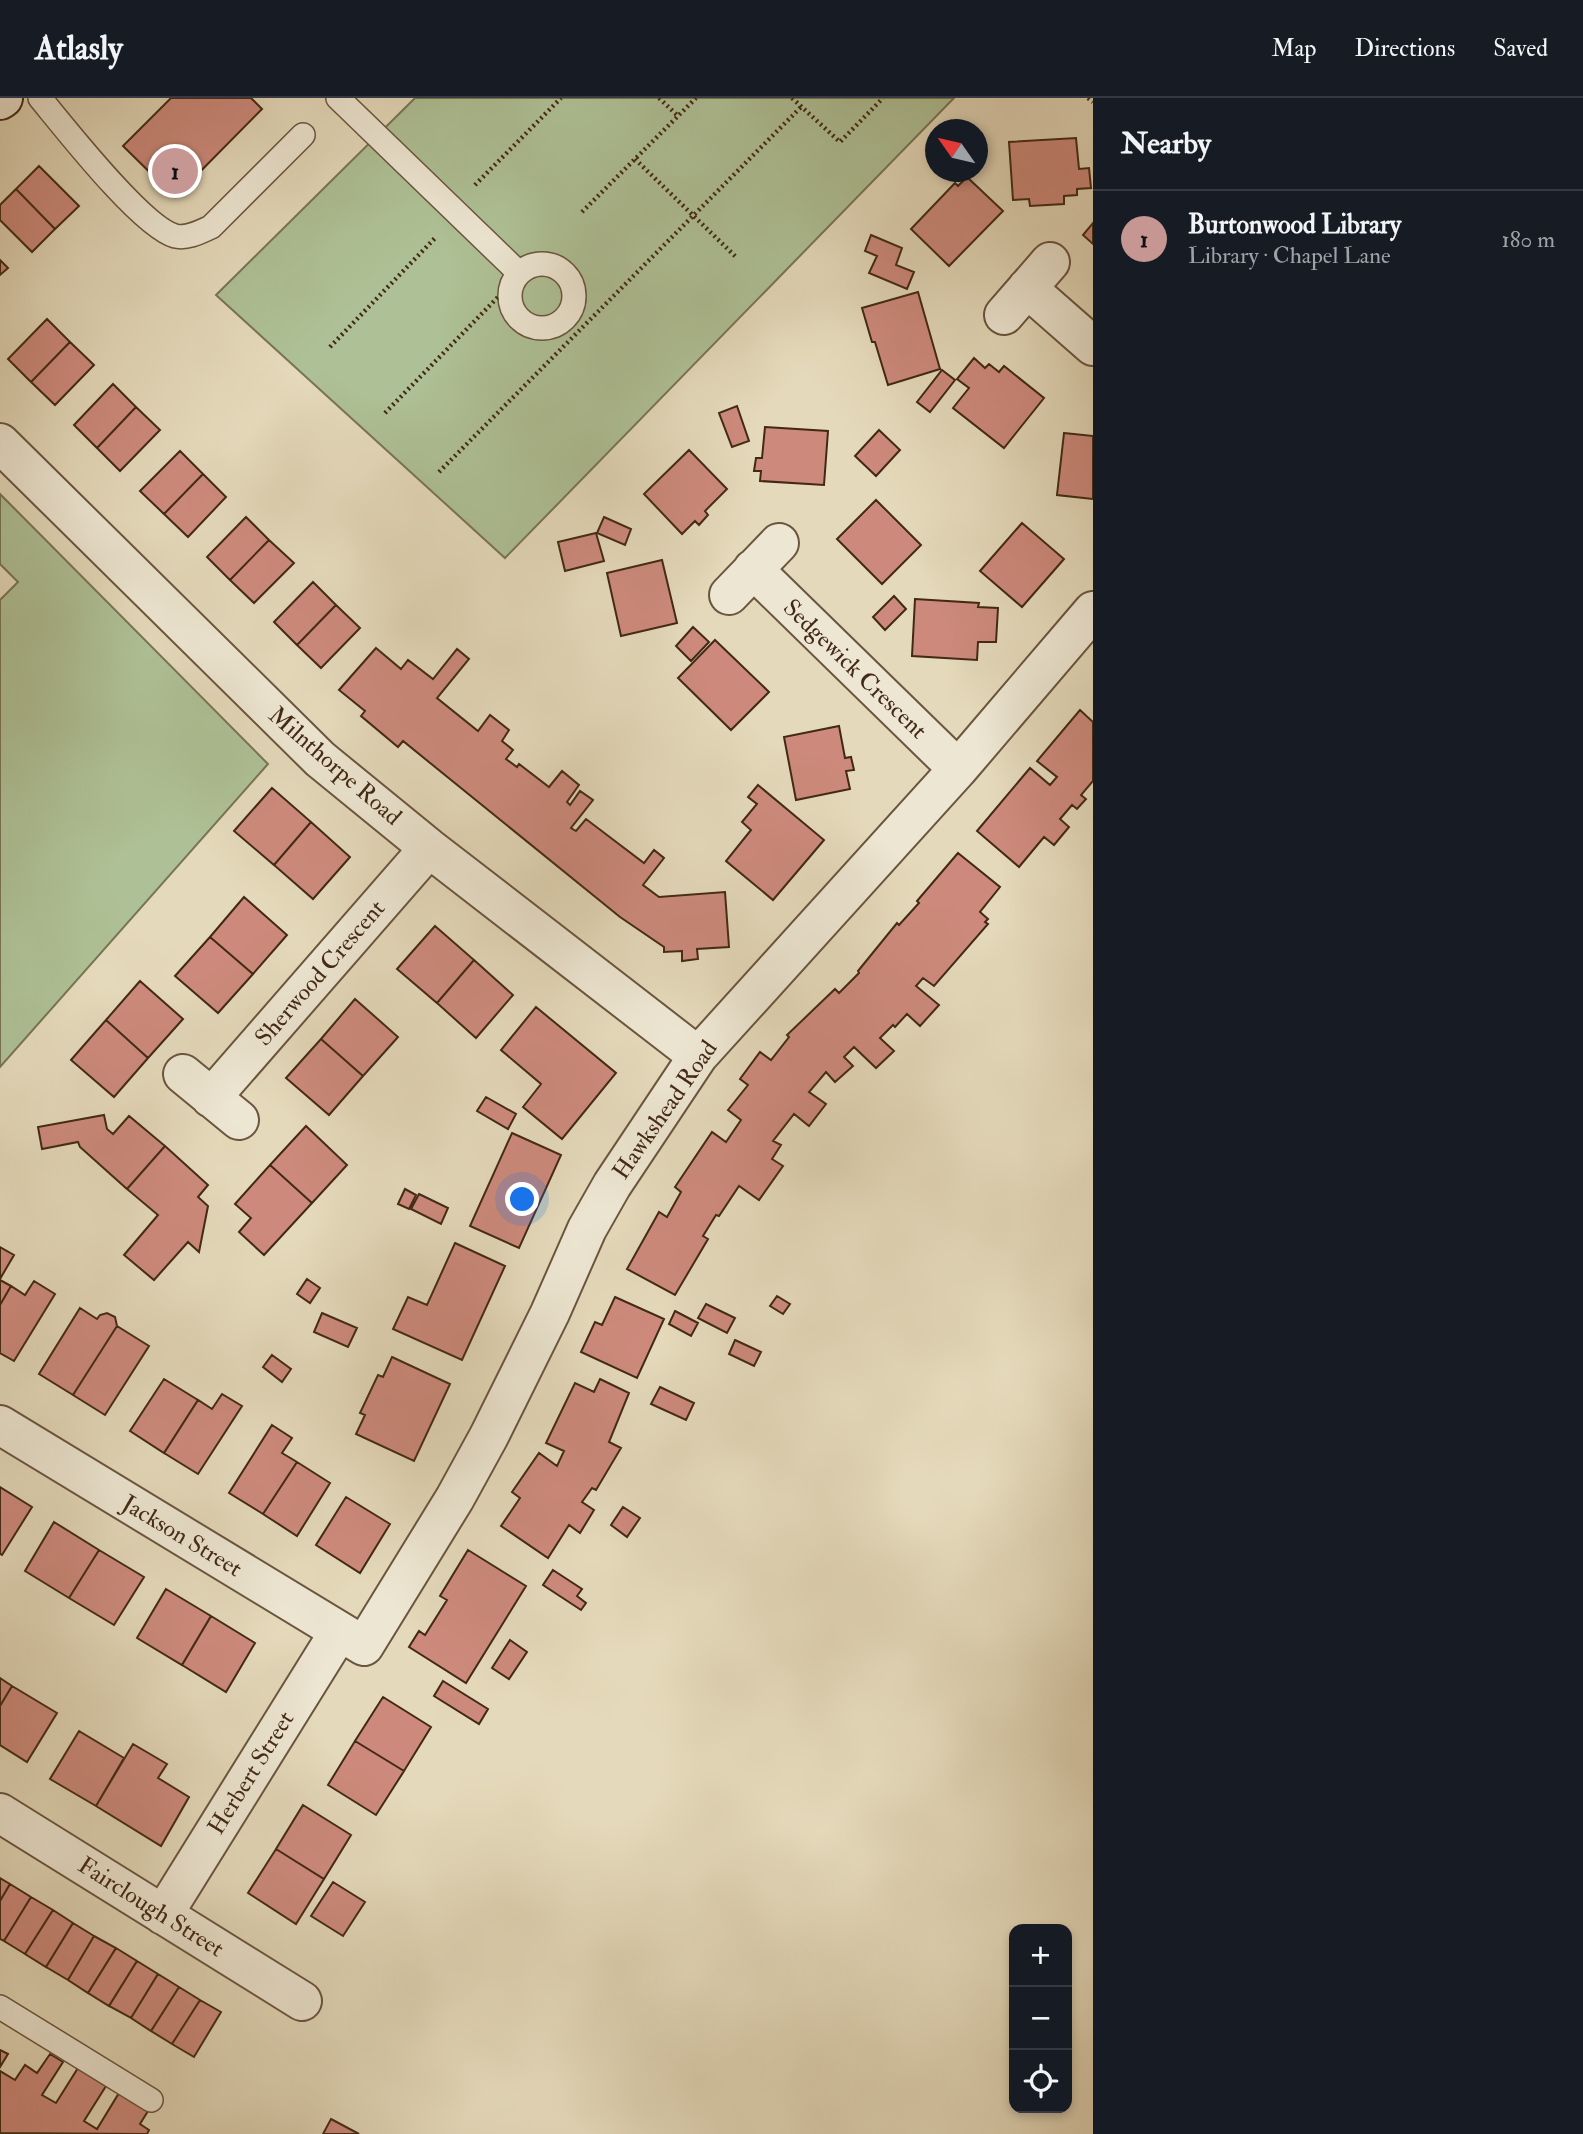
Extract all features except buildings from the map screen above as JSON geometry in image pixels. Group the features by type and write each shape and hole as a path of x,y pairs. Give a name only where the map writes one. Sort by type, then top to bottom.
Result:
{"street":[{"path":"1027,289 1093,346"},
{"name":"Milnthorpe Road","path":"0,443 320,759 429,848 698,1056"},
{"name":"Sedgewick Crescent","path":"753,569 958,769"},
{"name":"Hawkshead Road","path":"351,1639 455,1498 489,1436 593,1218 698,1056 958,769 1093,611"},
{"name":"Sherwood Crescent","path":"211,1097 429,848"},
{"name":"Jackson Street","path":"0,1425 351,1639"},
{"name":"Herbert Street","path":"163,1915 351,1639"},
{"name":"Fairclough Street","path":"3,1821 302,2001"}],"lane":[{"path":"40,98 110,181 154,224 175,236 195,235 211,227 303,135"},
{"path":"338,98 455,211 516,278"},
{"path":"0,2007 151,2099"}],"path":[{"path":"330,347 561,98"},
{"path":"659,98 678,116"},
{"path":"582,212 696,98"},
{"path":"792,98 840,142 883,98"},
{"path":"1088,98 1093,102"},
{"path":"439,472 802,107"},
{"path":"635,159 736,257"},
{"path":"385,414 516,278"}],"green space":[{"path":"415,98 954,98 934,119 925,119 925,128 505,558 216,295"},
{"path":"0,494 268,764 0,1067 0,600 18,582 0,564"}],"place":[{"name":"Burtonwood Library","path":"175,171"}]}
